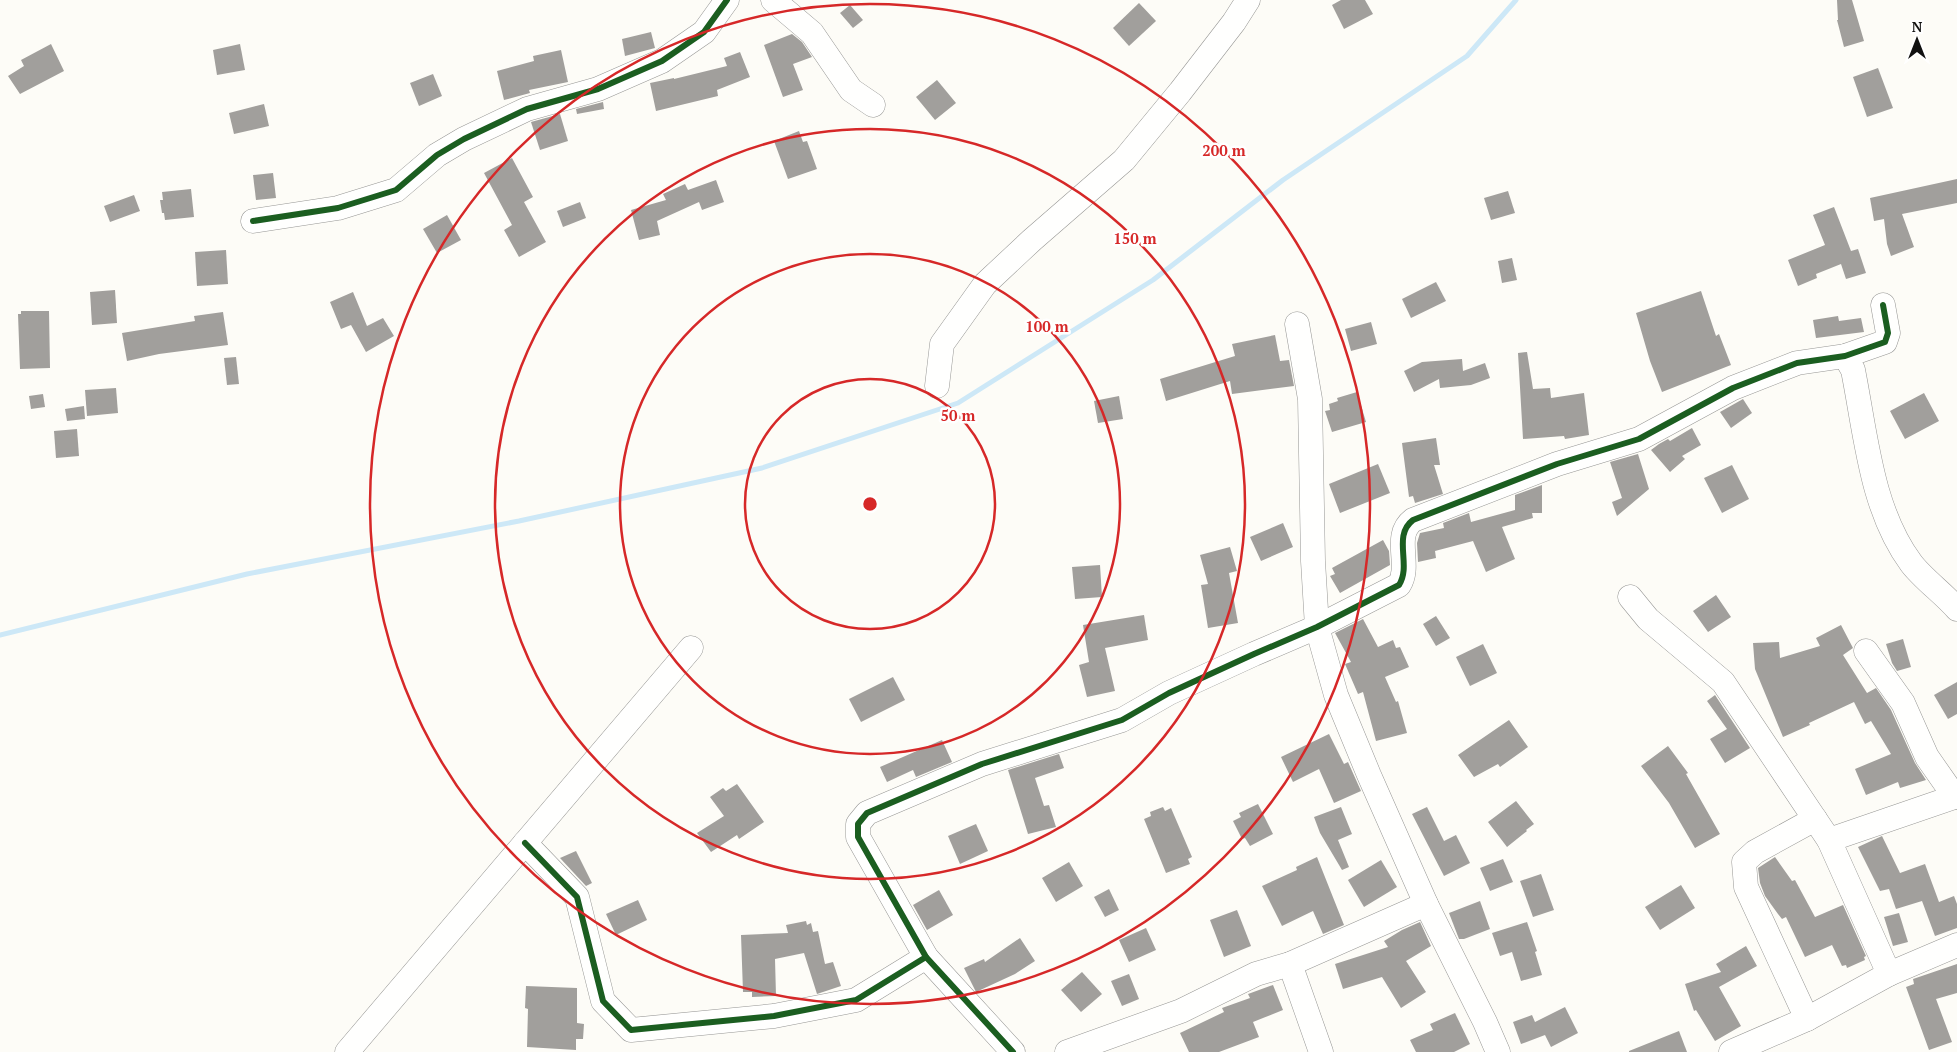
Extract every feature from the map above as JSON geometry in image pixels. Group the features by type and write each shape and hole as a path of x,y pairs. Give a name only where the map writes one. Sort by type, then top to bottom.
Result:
{"street":[{"path":"253,221 338,208 396,190 437,155 464,138 526,110 598,89 662,61 704,32 727,0"},
{"path":"773,0 812,32 851,90 873,105"},
{"path":"937,386 942,344 985,284 1032,240 1124,160 1210,53 1248,0"},
{"path":"1013,1052 926,957 858,837 858,824 867,813 982,764 1122,720 1169,693 1317,627 1399,585 1404,577 1403,536 1406,525 1413,520 1557,464 1639,439 1733,388 1797,363 1845,356 1885,342 1888,333 1883,305"},
{"path":"1297,324 1310,399 1312,541 1317,627 1336,696 1426,904 1498,1052"},
{"path":"1845,356 1853,370 1875,482 1892,531 1912,564 1944,594 1957,610"},
{"path":"1630,597 1648,619 1723,682 1829,840 1889,974"},
{"path":"347,1052 691,648"},
{"path":"1829,840 1956,796 1928,757 1903,703 1866,651"},
{"path":"1807,1019 1746,887 1744,862 1755,852 1815,819"},
{"path":"525,843 577,897 603,1002 631,1030 774,1016 856,1000 926,957"},
{"path":"1067,1052 1181,1011 1256,974 1290,964 1426,904"},
{"path":"1732,1052 1807,1019 1889,974 1957,945"},
{"path":"1290,964 1321,1052"}],"building":[{"path":"1341,0 1365,0 1373,14 1344,29 1332,5"},
{"path":"1837,0 1852,0 1864,41 1844,47 1837,20"},
{"path":"1139,3 1156,21 1129,46 1113,28"},
{"path":"850,5 863,20 853,28 840,13"},
{"path":"651,32 655,48 625,56 622,39"},
{"path":"792,34 802,42 812,57 793,64 803,90 783,97 764,45"},
{"path":"51,44 64,71 20,94 8,76 24,66 21,60"},
{"path":"240,44 245,70 217,75 213,50"},
{"path":"561,50 568,82 529,90 530,93 504,100 497,71 534,61 533,56"},
{"path":"740,52 750,77 717,90 718,96 656,111 650,83 727,66 724,58"},
{"path":"1878,68 1893,108 1867,117 1853,77"},
{"path":"433,74 442,96 419,106 410,83"},
{"path":"937,80 956,103 935,120 916,97"},
{"path":"603,102 604,109 577,114 576,109"},
{"path":"264,104 269,126 234,134 229,113"},
{"path":"560,114 568,141 540,150 531,122"},
{"path":"799,131 803,142 807,141 817,169 788,179 774,141"},
{"path":"512,158 533,197 524,202 546,242 519,257 504,230 512,225 484,173"},
{"path":"273,173 276,198 256,200 253,175"},
{"path":"1957,179 1957,203 1902,214 1914,247 1891,256 1887,244 1884,219 1874,221 1870,198"},
{"path":"716,180 724,202 702,210 699,202 657,221 660,235 639,240 631,210 666,200 663,194 685,184 688,190"},
{"path":"191,189 194,217 165,220 160,200 163,200 162,192"},
{"path":"1508,191 1515,213 1491,220 1484,198"},
{"path":"134,195 140,211 110,222 104,206"},
{"path":"580,202 586,218 563,227 557,211"},
{"path":"1834,207 1851,251 1858,249 1866,273 1846,279 1841,264 1816,274 1817,278 1798,286 1788,260 1825,245 1813,215"},
{"path":"447,215 461,240 437,253 423,229"},
{"path":"226,250 228,284 197,286 195,252"},
{"path":"1512,258 1517,280 1502,283 1498,261"},
{"path":"1436,282 1446,301 1411,318 1402,299"},
{"path":"115,290 117,323 92,325 90,292"},
{"path":"1701,291 1716,336 1719,334 1731,365 1662,392 1650,361 1636,313"},
{"path":"353,292 367,326 383,318 394,336 366,352 351,325 341,329 330,302"},
{"path":"21,311 49,311 50,368 20,369 18,314 21,314"},
{"path":"223,312 228,345 159,354 127,361 122,333 195,321 194,316"},
{"path":"1838,316 1839,321 1861,318 1864,332 1816,338 1813,320"},
{"path":"1371,322 1377,344 1351,351 1345,329"},
{"path":"1275,335 1280,361 1289,360 1294,386 1232,394 1230,381 1166,401 1160,379 1235,356 1232,344"},
{"path":"1527,352 1533,389 1550,388 1551,398 1584,393 1589,435 1565,439 1564,436 1523,439 1518,353"},
{"path":"236,357 239,384 227,385 224,358"},
{"path":"1462,359 1463,371 1485,363 1490,378 1471,385 1440,388 1439,379 1414,392 1404,371 1422,362"},
{"path":"116,388 118,413 87,416 85,390"},
{"path":"1357,392 1366,422 1332,432 1325,411 1330,410 1329,404 1338,401 1337,398"},
{"path":"1924,393 1939,421 1905,439 1890,411"},
{"path":"43,394 45,407 31,409 29,396"},
{"path":"1119,396 1123,419 1098,423 1094,401"},
{"path":"1743,399 1752,413 1731,428 1720,412"},
{"path":"84,406 85,419 67,421 65,409"},
{"path":"1692,428 1701,445 1682,456 1685,459 1670,472 1651,450 1668,439 1670,441"},
{"path":"77,429 79,456 56,458 54,431"},
{"path":"1436,438 1440,465 1434,465 1443,494 1415,503 1413,496 1409,497 1402,443"},
{"path":"1638,454 1649,489 1617,516 1612,502 1622,498 1610,462"},
{"path":"1378,464 1390,493 1340,513 1329,484"},
{"path":"1732,465 1749,499 1722,513 1704,478"},
{"path":"1542,485 1542,513 1532,513 1533,518 1502,527 1515,559 1486,572 1473,541 1435,551 1436,558 1418,562 1417,543 1420,533 1444,528 1443,523 1469,513 1471,522 1515,510 1515,495"},
{"path":"1283,523 1293,547 1261,561 1250,537"},
{"path":"1383,540 1389,551 1390,565 1340,593 1330,576 1335,574 1332,568"},
{"path":"1230,547 1237,571 1229,573 1238,623 1208,628 1201,585 1208,584 1200,555"},
{"path":"1100,565 1102,597 1075,599 1072,567"},
{"path":"1716,595 1731,617 1708,632 1693,611"},
{"path":"1144,615 1148,640 1105,648 1115,691 1087,697 1079,665 1089,662 1083,625"},
{"path":"1436,616 1450,638 1436,646 1423,624"},
{"path":"1363,619 1378,647 1393,640 1396,648 1400,647 1409,667 1385,677 1396,702 1398,701 1407,733 1376,741 1363,692 1358,694 1345,664 1351,662 1335,633"},
{"path":"1841,625 1853,648 1843,655 1867,693 1876,688 1891,710 1915,763 1926,780 1900,788 1898,782 1866,795 1855,769 1891,754 1871,721 1865,724 1854,702 1783,737 1755,669 1753,643 1779,642 1780,658 1820,646 1816,638"},
{"path":"1903,639 1911,667 1897,671 1892,663 1886,644"},
{"path":"1483,644 1497,673 1470,686 1456,657"},
{"path":"893,677 905,700 861,722 849,699"},
{"path":"1957,682 1957,714 1948,719 1934,695"},
{"path":"1715,695 1750,748 1725,763 1710,739 1727,729 1707,701"},
{"path":"1509,720 1528,747 1500,767 1498,764 1474,777 1458,755"},
{"path":"1329,734 1344,764 1348,762 1361,791 1334,803 1319,769 1293,782 1281,757"},
{"path":"942,740 952,762 916,777 913,770 887,782 880,767"},
{"path":"1668,746 1688,773 1686,774 1720,834 1695,848 1669,803 1641,766"},
{"path":"1059,754 1064,768 1035,778 1044,806 1049,805 1056,827 1028,834 1008,770"},
{"path":"737,784 764,822 739,839 737,835 711,852 697,833 724,816 710,797 723,788 726,791"},
{"path":"1516,801 1534,824 1507,847 1488,822"},
{"path":"1258,804 1273,834 1250,846 1245,838 1242,839 1233,821 1241,817 1239,813"},
{"path":"1163,807 1165,811 1171,808 1192,857 1188,859 1190,864 1166,873 1144,819 1151,816 1150,812"},
{"path":"1341,807 1352,834 1338,840 1349,867 1342,870 1320,833 1314,817"},
{"path":"1427,807 1444,841 1456,835 1470,863 1444,876 1412,814"},
{"path":"976,824 988,851 960,864 948,836"},
{"path":"1882,836 1900,873 1925,864 1939,902 1954,896 1957,904 1957,928 1935,936 1922,901 1896,909 1889,889 1880,891 1858,847"},
{"path":"576,851 592,883 586,886 560,858"},
{"path":"1317,857 1344,925 1323,934 1313,911 1282,926 1262,886 1297,870 1296,867"},
{"path":"1775,857 1792,881 1795,880 1815,917 1843,905 1866,956 1864,957 1865,960 1847,968 1846,965 1842,966 1832,945 1805,957 1786,917 1782,919 1778,914 1765,896 1760,883 1758,868"},
{"path":"1503,859 1513,882 1490,891 1480,868"},
{"path":"1381,860 1397,887 1364,907 1348,880"},
{"path":"1069,862 1083,886 1056,902 1042,878"},
{"path":"1541,874 1554,910 1533,917 1520,881"},
{"path":"1681,885 1695,908 1660,930 1645,907"},
{"path":"1109,889 1119,910 1105,917 1094,897"},
{"path":"939,890 953,915 927,930 913,905"},
{"path":"638,900 647,920 616,935 606,914"},
{"path":"1480,901 1490,929 1464,939 1459,939 1449,913"},
{"path":"1237,910 1251,946 1224,957 1210,920"},
{"path":"1899,913 1908,942 1893,946 1884,917"},
{"path":"806,921 807,925 811,923 813,932 818,931 825,964 833,962 841,986 817,994 804,953 775,959 776,996 752,997 752,992 743,992 741,935 788,933 786,925"},
{"path":"1420,922 1431,946 1406,961 1426,992 1401,1008 1382,977 1343,989 1335,964 1388,947 1384,941"},
{"path":"1527,922 1537,951 1535,952 1542,975 1521,981 1512,952 1500,956 1492,933"},
{"path":"1146,928 1156,950 1129,962 1119,940"},
{"path":"1020,938 1035,961 1015,974 976,992 964,968 984,959 985,962"},
{"path":"1746,946 1757,966 1719,987 1741,1026 1715,1041 1696,1010 1694,1011 1685,984 1721,972 1716,964"},
{"path":"1957,964 1957,993 1936,999 1952,1042 1929,1050 1906,987 1914,984 1913,979"},
{"path":"1082,972 1102,994 1081,1012 1061,990"},
{"path":"1129,974 1139,999 1122,1006 1111,981"},
{"path":"1273,985 1283,1010 1253,1022 1259,1037 1219,1052 1189,1052 1180,1033 1224,1012 1222,1008 1250,998 1248,994"},
{"path":"526,986 577,988 577,1023 584,1024 583,1039 576,1039 576,1050 527,1047 528,1009 525,1008"},
{"path":"1565,1007 1578,1033 1551,1047 1545,1035 1521,1044 1513,1022 1532,1015 1535,1022"},
{"path":"1455,1013 1470,1044 1454,1052 1416,1052 1410,1040 1433,1030 1430,1024"},
{"path":"1679,1031 1687,1052 1629,1052 1629,1051"}],"waterway":[{"path":"0,635 247,574 519,521 762,468 958,403 1153,280 1283,180 1467,56 1516,0"}],"cycle path":[{"path":"253,221 338,208 396,190 437,155 464,139 527,109 598,89 662,61 704,32 727,0"},
{"path":"1013,1052 926,957 858,837 858,824 867,813 982,764 1122,720 1169,693 1317,627 1399,585 1404,569 1404,534 1413,520 1557,464 1639,439 1733,388 1797,363 1845,356 1885,342 1888,333 1883,305"},
{"path":"525,843 577,897 603,1001 631,1030 774,1016 856,1000 926,957"}]}
